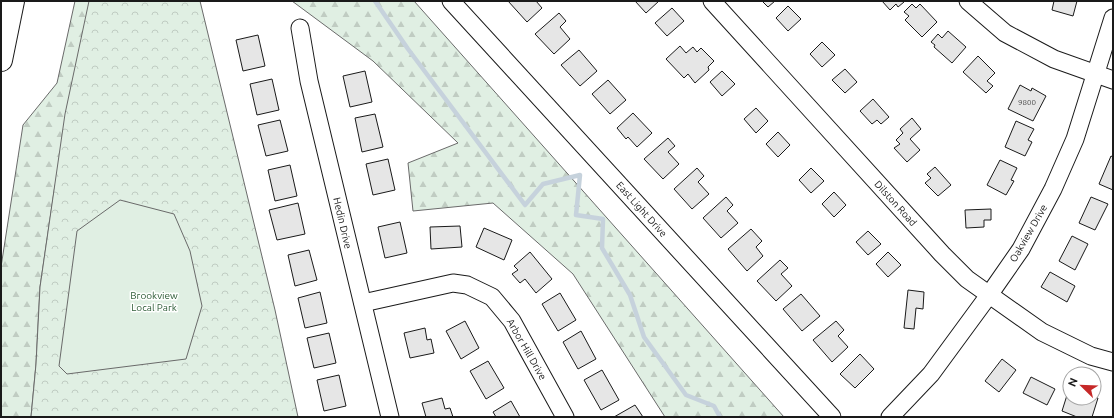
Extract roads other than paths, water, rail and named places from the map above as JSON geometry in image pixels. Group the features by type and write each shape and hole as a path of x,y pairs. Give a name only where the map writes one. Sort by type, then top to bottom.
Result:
{"highway":[{"path":"1,60 14,1"}],"street":[{"name":"East Light Drive","path":"451,1 832,417"},
{"name":"Dilston Road","path":"712,1 942,254 967,279 1042,332 1091,356 1113,362"},
{"path":"968,1 1005,33 1054,58 1113,80"},
{"name":"Oakview Drive","path":"890,417 931,374 1021,249 1053,189 1075,139 1097,74 1113,18"},
{"name":"Hedin Drive","path":"300,28 310,81 390,417"},
{"name":"Arbor Hill Drive","path":"363,303 453,283 467,285 492,297 512,321 565,417"}],"waterway":[{"path":"375,1 408,49 525,205 543,184 580,175 576,215 603,219 602,248 630,295 644,337 686,395 714,406 720,417"}],"park label":[{"name":"Brookview Local Park","path":"154,300"}]}
